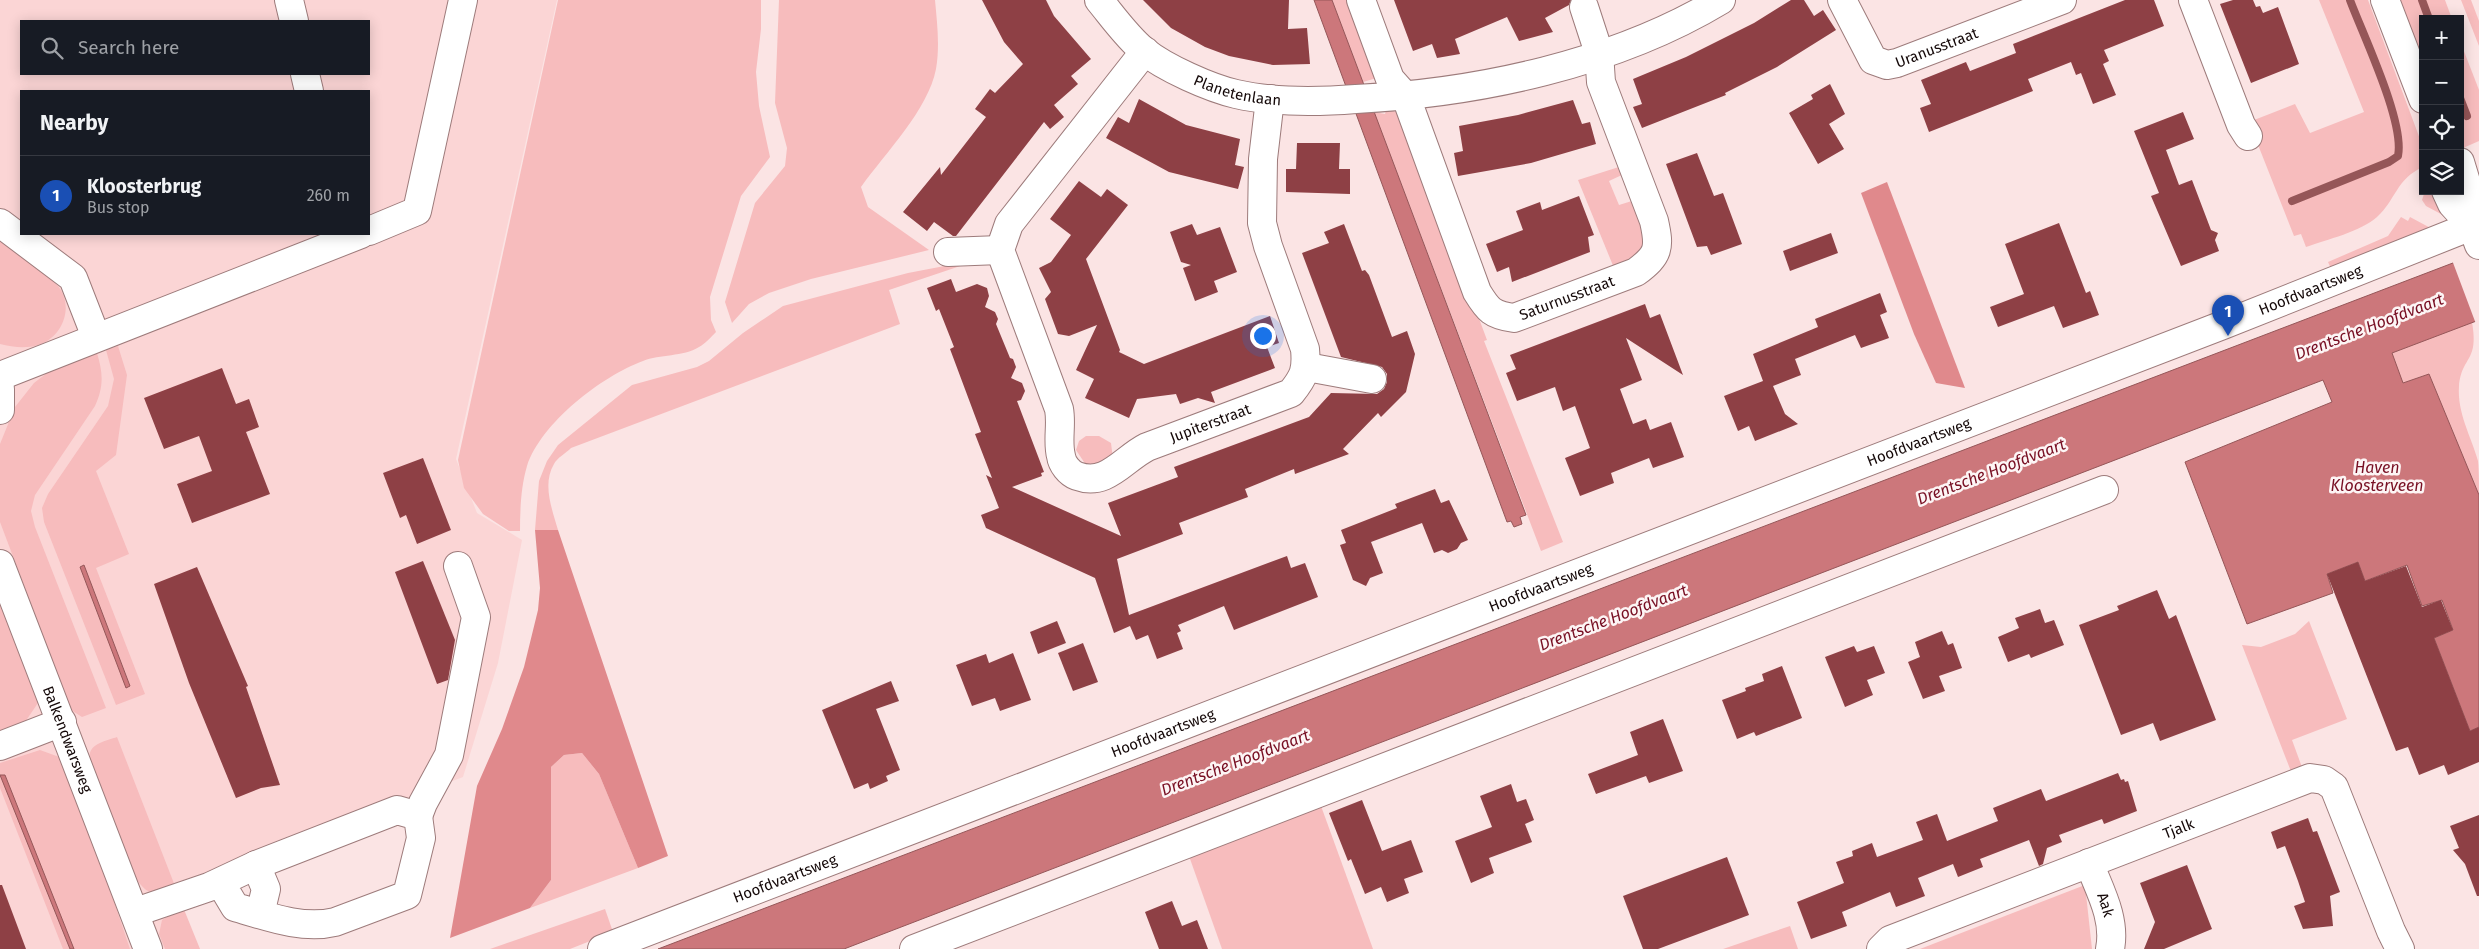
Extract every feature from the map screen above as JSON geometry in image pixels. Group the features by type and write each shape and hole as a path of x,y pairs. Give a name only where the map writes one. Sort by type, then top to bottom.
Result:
{"street":[{"path":"289,0 294,20"},
{"path":"370,231 417,211 463,0"},
{"name":"Planetenlaan","path":"1099,0 1144,51 1177,70 1235,94 1270,99 1336,100 1393,98 1501,82 1549,70 1643,38 1721,0"},
{"path":"1361,0 1390,79 1393,98"},
{"name":"Uranusstraat","path":"1842,0 1873,60 1887,65 1897,63 2062,0"},
{"path":"2193,0 2241,126 2248,136"},
{"path":"2385,0 2419,89"},
{"path":"1584,7 1599,53"},
{"path":"948,252 1000,250 1004,236 1014,217 1144,51"},
{"name":"Saturnusstraat","path":"1393,98 1477,292 1488,309 1500,316 1514,318 1636,272 1649,263 1657,252 1654,220 1601,82 1599,53"},
{"path":"305,75 309,90"},
{"path":"1270,99 1263,159 1262,223 1268,246 1305,349 1307,367 1372,379"},
{"path":"2464,175 2477,231"},
{"path":"2448,195 2452,204 2477,231"},
{"path":"0,223 73,278 96,337"},
{"name":"Hoofdvaartsweg","path":"602,949 2224,325 2333,280 2477,231"},
{"path":"0,376 319,243 356,235"},
{"name":"Jupiterstraat","path":"1000,250 1059,409 1060,456 1066,468 1074,475 1087,480 1101,478 1115,471 1135,453 1147,447 1291,393 1300,382 1307,367"},
{"path":"0,389 0,410"},
{"path":"914,949 2104,490"},
{"name":"Balkendwarsweg","path":"0,564 136,912 148,949"},
{"path":"220,882 235,906 297,923 323,925 406,895 421,838 418,816 422,803 449,755 476,617 458,566"},
{"path":"0,746 62,722"},
{"name":"Tjalk","path":"1881,949 1890,940 2310,778 2324,780 2334,787 2392,943"},
{"path":"136,912 220,882 256,865 397,810 418,816"},
{"name":"Aak","path":"2089,863 2110,917 2113,934 2110,949"},
{"path":"256,865 266,889 260,914"}],"shaded area":[{"path":"0,0 557,0 456,459 477,513 522,540 498,663 463,777 204,875 184,894 171,949 0,949"},
{"path":"558,0 761,0 761,29 756,72 759,106 770,157 741,196 710,297 711,320 716,332 693,350 650,359 627,368 592,389 559,418 534,450 527,466 521,498 520,531 509,531 483,514 464,488 458,460"},
{"path":"779,0 935,0 938,52 932,84 905,130 861,187 868,207 929,250 811,279 769,293 749,304 732,323 725,302 755,203 785,166 787,148 775,103"},
{"path":"1332,0 1353,0 1380,77 1363,82"},
{"path":"2319,0 2368,0 2419,136 2419,169 2407,177 2388,204 2370,222 2343,235 2306,247 2301,234 2294,236 2249,122 2295,104 2310,133 2364,112"},
{"path":"2400,0 2445,0 2451,15 2419,15 2419,49"},
{"path":"2461,0 2471,0 2479,21 2479,46"},
{"path":"2464,51 2479,90 2479,141 2464,148"},
{"path":"1387,108 1400,114 1409,131 1487,340 1484,341 1563,542 1541,551 1374,112 1385,114"},
{"path":"1622,166 1624,174 1609,181 1619,205 1635,200 1643,220 1644,247 1631,262 1614,268 1578,180"},
{"path":"1887,182 1965,388 1936,383 1914,334 1861,193"},
{"path":"2424,195 2442,195 2452,220 2426,206 2422,200"},
{"path":"2401,217 2408,221 2410,217 2438,232 2333,273 2328,262 2388,236"},
{"path":"0,241 45,274 58,286 63,294 65,312 63,321 54,336 38,345 19,347 0,344"},
{"path":"981,259 889,290 900,324 571,448 555,462 550,472 549,497 558,530 535,530 539,481 547,461 558,445 632,385 697,367 709,361 743,333 783,306 908,273"},
{"path":"2472,322 2474,335 2472,352 2463,369 2459,396 2462,415 2478,461 2479,495 2429,374 2403,383 2392,353"},
{"path":"118,346 127,375 116,455 96,471 129,554 96,568 145,694 116,705 44,522 42,508 48,494 108,406 114,379 106,350","holes":["84,565 130,685 127,687 80,567"]},
{"path":"97,353 102,380 95,406 35,495 31,511 35,527 106,708 82,717 71,710 0,522 0,444 15,407 34,383 47,373"},
{"path":"1086,436 1099,436 1111,443 1113,459 1104,466 1086,465 1076,450 1079,441"},
{"path":"535,530 558,530 668,856 638,868 599,774 582,753 564,755 551,767 551,880 530,908 450,938 477,786 502,729 524,667 538,610 540,588"},
{"path":"0,600 40,700 25,722 0,733"},
{"path":"2309,621 2347,719 2292,740 2303,770 2292,774 2242,645 2261,647 2295,634"},
{"path":"117,737 175,886 158,892 146,890 137,880 90,759 91,750 94,747"},
{"path":"40,750 62,758 87,821 130,949 74,949 5,775 1,775 70,949 63,949 0,788 0,763"},
{"path":"582,753 599,774 638,868 530,908 551,880 551,767 564,755"},
{"path":"1321,806 1373,949 1222,949 1189,856"},
{"path":"2085,885 2092,949 1920,949"},
{"path":"183,907 200,949 165,949 159,934 162,920"},
{"path":"605,909 613,932 570,949 490,949"},
{"path":"1790,926 1798,949 1723,949"}],"water":[{"path":"1314,0 1332,0 1526,515 1520,517 1522,524 1514,527 1511,521 1507,522"},
{"path":"2479,253 2479,320 2392,353 2403,383 2429,374 2479,495 2479,727 2470,731 2434,638 2453,630 2442,600 2422,606 2407,565 2365,581 2358,562 2327,574 2333,593 2247,624 2185,462 2332,402 2323,380 844,949 658,949"},
{"path":"84,565 130,686 126,688 80,567"},
{"path":"0,775 5,775 74,949 70,949"}],"pier":[{"path":"2479,250 2479,322 2476,324 2452,260"}],"building":[{"path":"982,0 1046,0 1054,16 1091,59 1071,76 1078,84 1054,105 1064,117 1050,129 1044,122 956,236 953,236 934,222 927,231 903,212 940,167 941,175 986,117 975,109 990,89 995,93 1023,64 1004,42"},
{"path":"1143,0 1289,0 1288,29 1307,28 1310,64 1273,65 1229,56 1205,47 1171,28"},
{"path":"1394,0 1571,0 1569,5 1545,18 1553,32 1519,41 1507,17 1455,39 1460,54 1437,58 1432,44 1413,51"},
{"path":"1791,0 1804,0 1814,16 1823,10 1836,30 1777,67 1725,93 1726,95 1642,128 1633,107 1642,104 1633,79 1686,57 1754,23"},
{"path":"2125,0 2154,0 2164,26 2104,50 2109,61 2103,64 2116,95 2093,104 2081,73 2076,75 2071,62 2028,79 2033,91 1929,132 1920,108 1931,104 1921,80 1966,62 1970,71 2016,53 2013,44"},
{"path":"2233,0 2253,0 2256,7 2260,6 2263,13 2278,7 2299,64 2251,83 2220,4"},
{"path":"1830,84 1845,114 1829,124 1844,149 1818,164 1789,113 1813,99 1811,95"},
{"path":"1139,99 1186,125 1240,139 1235,165 1244,167 1238,189 1169,172 1106,138 1118,117 1129,123"},
{"path":"1573,100 1582,124 1590,122 1596,144 1531,163 1458,176 1454,153 1463,151 1459,126 1518,115"},
{"path":"2183,112 2194,139 2166,150 2179,185 2192,180 2211,230 2218,233 2215,240 2219,251 2181,266 2151,196 2159,193 2134,131"},
{"path":"1297,143 1340,143 1339,169 1350,169 1350,194 1286,192 1286,169 1296,169"},
{"path":"1697,153 1714,196 1723,193 1742,244 1711,255 1707,246 1697,247 1666,164"},
{"path":"1079,181 1101,197 1107,189 1128,205 1086,259 1120,350 1119,352 1144,364 1270,316 1279,343 1267,347 1275,368 1211,392 1215,403 1198,398 1180,404 1176,394 1137,399 1129,418 1085,398 1094,379 1076,370 1097,325 1069,336 1058,334 1045,299 1051,292 1039,268 1051,262 1071,235 1050,219"},
{"path":"1579,196 1594,235 1588,237 1590,252 1512,282 1509,267 1497,272 1486,244 1523,230 1516,211 1540,202 1542,210"},
{"path":"2059,223 2086,293 2090,291 2099,315 2063,328 2054,306 1998,327 1990,307 2024,294 2005,244"},
{"path":"1192,224 1197,235 1220,227 1237,272 1214,281 1218,292 1195,301 1183,268 1191,265 1181,262 1170,232"},
{"path":"1344,224 1362,271 1365,270 1369,275 1392,337 1407,331 1415,354 1406,392 1381,417 1378,413 1343,449 1349,454 1295,474 1294,469 1245,489 1248,497 1179,523 1183,534 1117,559 1129,615 1287,556 1291,568 1305,563 1318,597 1234,630 1224,606 1178,625 1181,631 1177,633 1183,649 1157,659 1148,635 1136,640 1130,626 1114,633 1095,578 986,528 981,515 999,508 986,475 992,478 975,434 981,432 950,349 954,347 939,309 936,311 927,288 951,279 956,292 977,284 987,288 989,296 985,307 995,312 998,319 996,324 1010,358 1013,359 1016,367 1011,378 1022,383 1025,391 1021,400 1017,401 1044,472 1041,473 1042,476 1012,487 1121,536 1108,503 1178,477 1174,467 1309,417 1331,393 1377,394 1384,389 1387,382 1387,374 1382,367 1341,357 1302,253 1329,243 1324,232"},
{"path":"1831,233 1838,253 1790,271 1783,251"},
{"path":"1880,293 1887,312 1880,315 1889,338 1861,348 1855,335 1795,359 1801,375 1773,386 1785,414 1798,424 1755,441 1749,426 1738,431 1724,396 1763,381 1753,354 1818,327 1815,319"},
{"path":"1645,304 1650,318 1660,314 1683,375 1626,338 1642,380 1620,389 1633,424 1646,419 1650,430 1671,422 1684,457 1653,468 1649,458 1611,473 1614,483 1580,496 1565,458 1590,448 1575,406 1563,411 1555,387 1517,401 1506,373 1516,369 1510,355"},
{"path":"222,368 236,404 249,399 259,427 246,432 270,494 192,523 177,484 212,471 199,436 164,449 144,398"},
{"path":"423,458 451,530 417,544 406,515 400,518 383,473"},
{"path":"1435,489 1441,503 1449,500 1468,540 1461,543 1457,549 1448,553 1442,550 1434,553 1422,523 1371,542 1383,573 1370,578 1366,586 1353,580 1340,545 1346,543 1341,530 1397,508 1395,504"},
{"path":"423,561 455,640 448,680 437,684 395,572"},
{"path":"2358,562 2365,581 2406,566 2422,607 2441,600 2453,630 2434,638 2470,731 2479,727 2479,762 2448,775 2444,765 2419,775 2408,747 2396,751 2327,574"},
{"path":"197,567 248,686 246,687 280,785 261,788 236,798 189,683 154,584"},
{"path":"2157,590 2169,619 2176,615 2216,720 2160,741 2153,723 2121,735 2079,625 2119,610 2117,606"},
{"path":"2040,609 2045,623 2054,620 2064,645 2031,658 2029,654 2008,662 1998,637 2019,628 2015,618"},
{"path":"1057,621 1066,643 1038,654 1030,632"},
{"path":"1942,631 1948,645 1953,643 1962,668 1939,676 1945,691 1923,699 1908,662 1920,657 1915,642"},
{"path":"1083,643 1098,682 1073,691 1058,653"},
{"path":"1854,646 1857,652 1874,646 1885,673 1867,680 1873,695 1845,707 1825,657"},
{"path":"1013,653 1031,700 1000,711 995,698 972,706 956,665 986,654 989,663"},
{"path":"1782,666 1802,718 1756,736 1754,732 1737,739 1722,700 1746,691 1745,688 1764,681 1762,674"},
{"path":"891,681 899,701 876,709 900,770 886,776 888,781 870,789 868,783 854,789 822,710"},
{"path":"1663,719 1683,771 1649,783 1646,776 1596,794 1588,774 1638,755 1630,732"},
{"path":"2118,773 2121,780 2128,781 2137,811 2104,824 2102,819 2059,835 2062,842 2047,848 2043,864 2039,866 2029,840 1980,859 1983,867 1958,877 1953,864 1918,878 1925,896 1896,907 1890,892 1842,912 1847,926 1811,939 1797,902 1844,883 1836,862 1853,856 1852,851 1872,843 1877,857 1923,840 1916,822 1937,814 1947,841 1998,821 1993,808 2041,789 2046,801"},
{"path":"1511,784 1517,802 1526,799 1534,820 1525,824 1532,842 1489,858 1494,873 1471,883 1455,841 1492,827 1480,796"},
{"path":"1362,800 1382,851 1411,840 1423,872 1404,879 1409,893 1387,902 1381,887 1365,894 1351,859 1348,861 1329,813"},
{"path":"2479,815 2479,896 2477,896 2465,864 2453,850 2459,848 2450,826"},
{"path":"2308,818 2313,832 2317,831 2340,892 2330,896 2333,926 2303,929 2294,906 2305,902 2285,846 2277,849 2271,832"},
{"path":"1727,857 1749,915 1658,949 1643,949 1623,896"},
{"path":"2187,865 2212,929 2164,949 2144,949 2155,922 2140,883"},
{"path":"0,885 2,885 26,949 0,949"},
{"path":"1172,901 1182,926 1197,920 1208,949 1159,949 1145,912"}],"waterway":[{"path":"2292,201 2389,162 2398,156 2395,122 2382,78 2350,0"},
{"path":"2422,0 2428,15"},
{"path":"2463,105 2467,116"}],"place":[{"name":"Kloosterbrug","path":"2228,336"}],"water label":[{"name":"Drentsche Hoofdvaart","path":"2369,326"},
{"name":"Drentsche Hoofdvaart","path":"1991,471"},
{"name":"Haven Kloosterveen","path":"2377,476"},
{"name":"Drentsche Hoofdvaart","path":"1613,617"},
{"name":"Drentsche Hoofdvaart","path":"1235,762"}]}
